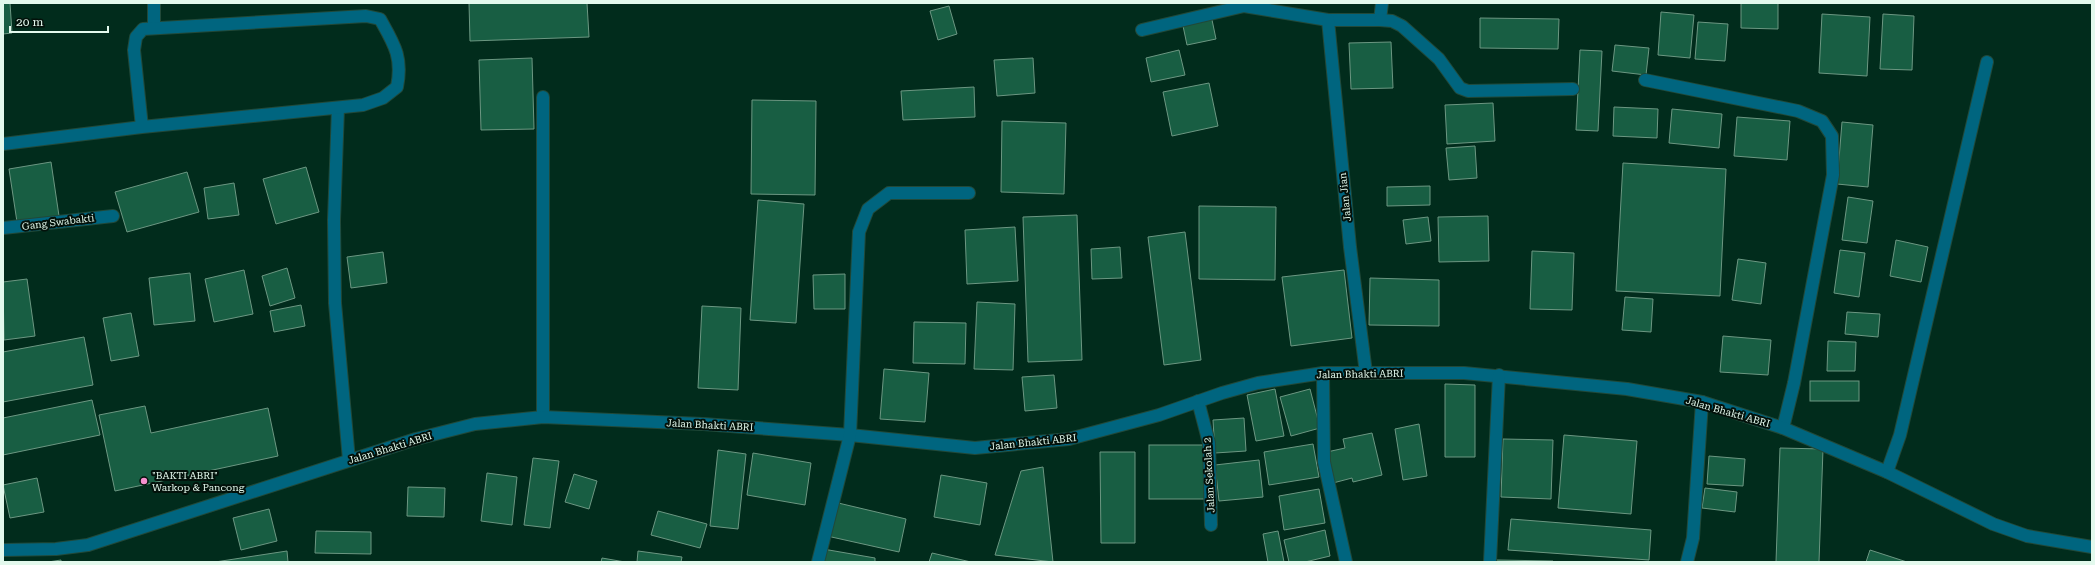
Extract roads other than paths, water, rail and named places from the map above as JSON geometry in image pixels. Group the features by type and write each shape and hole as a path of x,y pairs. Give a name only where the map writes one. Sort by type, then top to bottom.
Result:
{"street":[{"path":"154,3 154,28"},
{"path":"1380,20 1382,3"},
{"path":"1142,30 1244,5 1328,20 1392,21 1402,26 1438,59 1460,88 1468,91 1573,89"},
{"path":"3,144 142,127 363,105 383,98 397,87 400,71 395,46 380,19 366,16 142,29 136,37 134,50 142,127"},
{"name":"Jalan Jian","path":"1328,20 1350,247 1366,373"},
{"path":"1887,472 1900,435 1987,62"},
{"path":"1645,80 1798,111 1822,121 1832,136 1833,175 1796,375 1784,428"},
{"path":"542,417 543,97"},
{"path":"338,108 334,220 335,303 349,460"},
{"path":"818,562 850,435 859,232 868,209 889,193 969,193"},
{"name":"Gang Swabakti","path":"3,228 113,216"},
{"name":"Jalan Bhakti ABRI","path":"3,550 56,549 88,545 416,439 475,424 542,417 703,424 850,435 975,448 1069,439 1159,415 1198,401 1258,383 1322,374 1366,373 1499,375 1628,389 1702,402 1784,428 1887,472 1993,524 2027,536 2092,547"},
{"path":"1322,374 1324,462 1346,562"},
{"path":"1490,562 1499,375"},
{"name":"Jalan Sekolah 2","path":"1198,401 1209,442 1211,525"},
{"path":"1687,562 1693,538 1702,402"}],"place":[{"name":"\"BAKTI ABRI\" Warkop & Pancong","path":"144,481"}]}
